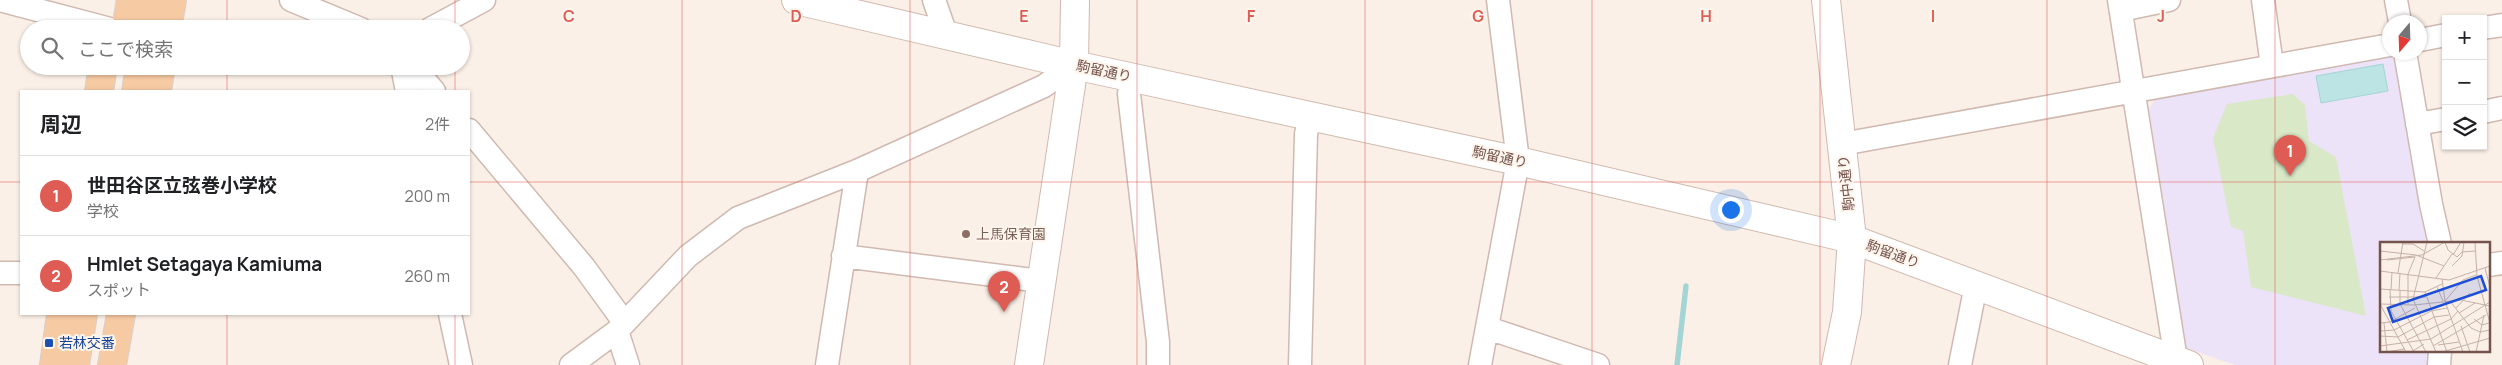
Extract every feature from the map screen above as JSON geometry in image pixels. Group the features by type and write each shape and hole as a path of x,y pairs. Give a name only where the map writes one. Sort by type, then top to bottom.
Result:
{"main road":[{"path":"112,20 115,0"},
{"path":"128,20 131,0"},
{"path":"147,20 150,0"},
{"path":"169,20 172,0"},
{"path":"99,90 102,75"},
{"path":"116,90 119,75"},
{"path":"136,90 139,75"},
{"path":"157,90 160,75"},
{"path":"54,365 62,315"},
{"path":"75,365 83,315"},
{"path":"96,365 103,315"},
{"path":"112,365 121,315"}],"street":[{"path":"0,0 76,20"},
{"path":"291,0 340,20"},
{"path":"447,20 484,0"},
{"name":"駒留通り","path":"796,0 1074,64 1518,161 1852,239 2180,363"},
{"path":"934,0 946,34"},
{"path":"1029,365 1074,64 1075,0"},
{"path":"1480,365 1518,161 1498,0"},
{"name":"駒中通り","path":"1826,0 1852,239 1847,312 1836,365"},
{"path":"2169,0 2120,5 2132,92 2180,363"},
{"path":"2263,0 2272,66"},
{"path":"2396,0 2399,15"},
{"path":"2487,27 2502,25"},
{"path":"2427,39 2442,36"},
{"path":"1842,144 2382,46"},
{"path":"2406,60 2440,242"},
{"path":"571,365 620,327 688,256 738,218 857,171 1044,86 1074,64"},
{"path":"404,75 407,90"},
{"path":"420,75 433,90"},
{"path":"1132,76 1129,94 1158,342 1158,365"},
{"path":"2487,111 2502,108"},
{"path":"1300,365 1306,134 1310,116"},
{"path":"2417,124 2442,120"},
{"path":"470,131 584,267 620,327 628,365"},
{"path":"828,365 857,171"},
{"path":"843,256 1040,282"},
{"path":"0,273 20,273"},
{"path":"1960,365 1976,285"},
{"path":"450,315 461,365"},
{"path":"1488,328 1598,365"},
{"path":"2439,365 2440,352"}],"shaded area":[{"path":"2382,55 2382,60 2401,61 2432,242 2380,242 2380,352 2430,352 2429,365 2235,365 2186,348 2149,108 2156,98"}],"green space":[{"path":"2293,94 2305,105 2309,141 2336,157 2366,316 2251,287 2243,231 2231,227 2213,138 2227,104"}],"water":[{"path":"2383,64 2388,91 2321,103 2316,76"}],"waterway":[{"path":"1677,365 1686,286"}],"place":[{"name":"世田谷区立弦巻小学校","path":"2290,176"},
{"name":"上馬保育園","path":"966,234"},
{"name":"Hmlet Setagaya Kamiuma","path":"1004,312"},
{"name":"若林交番","path":"49,343"}]}
